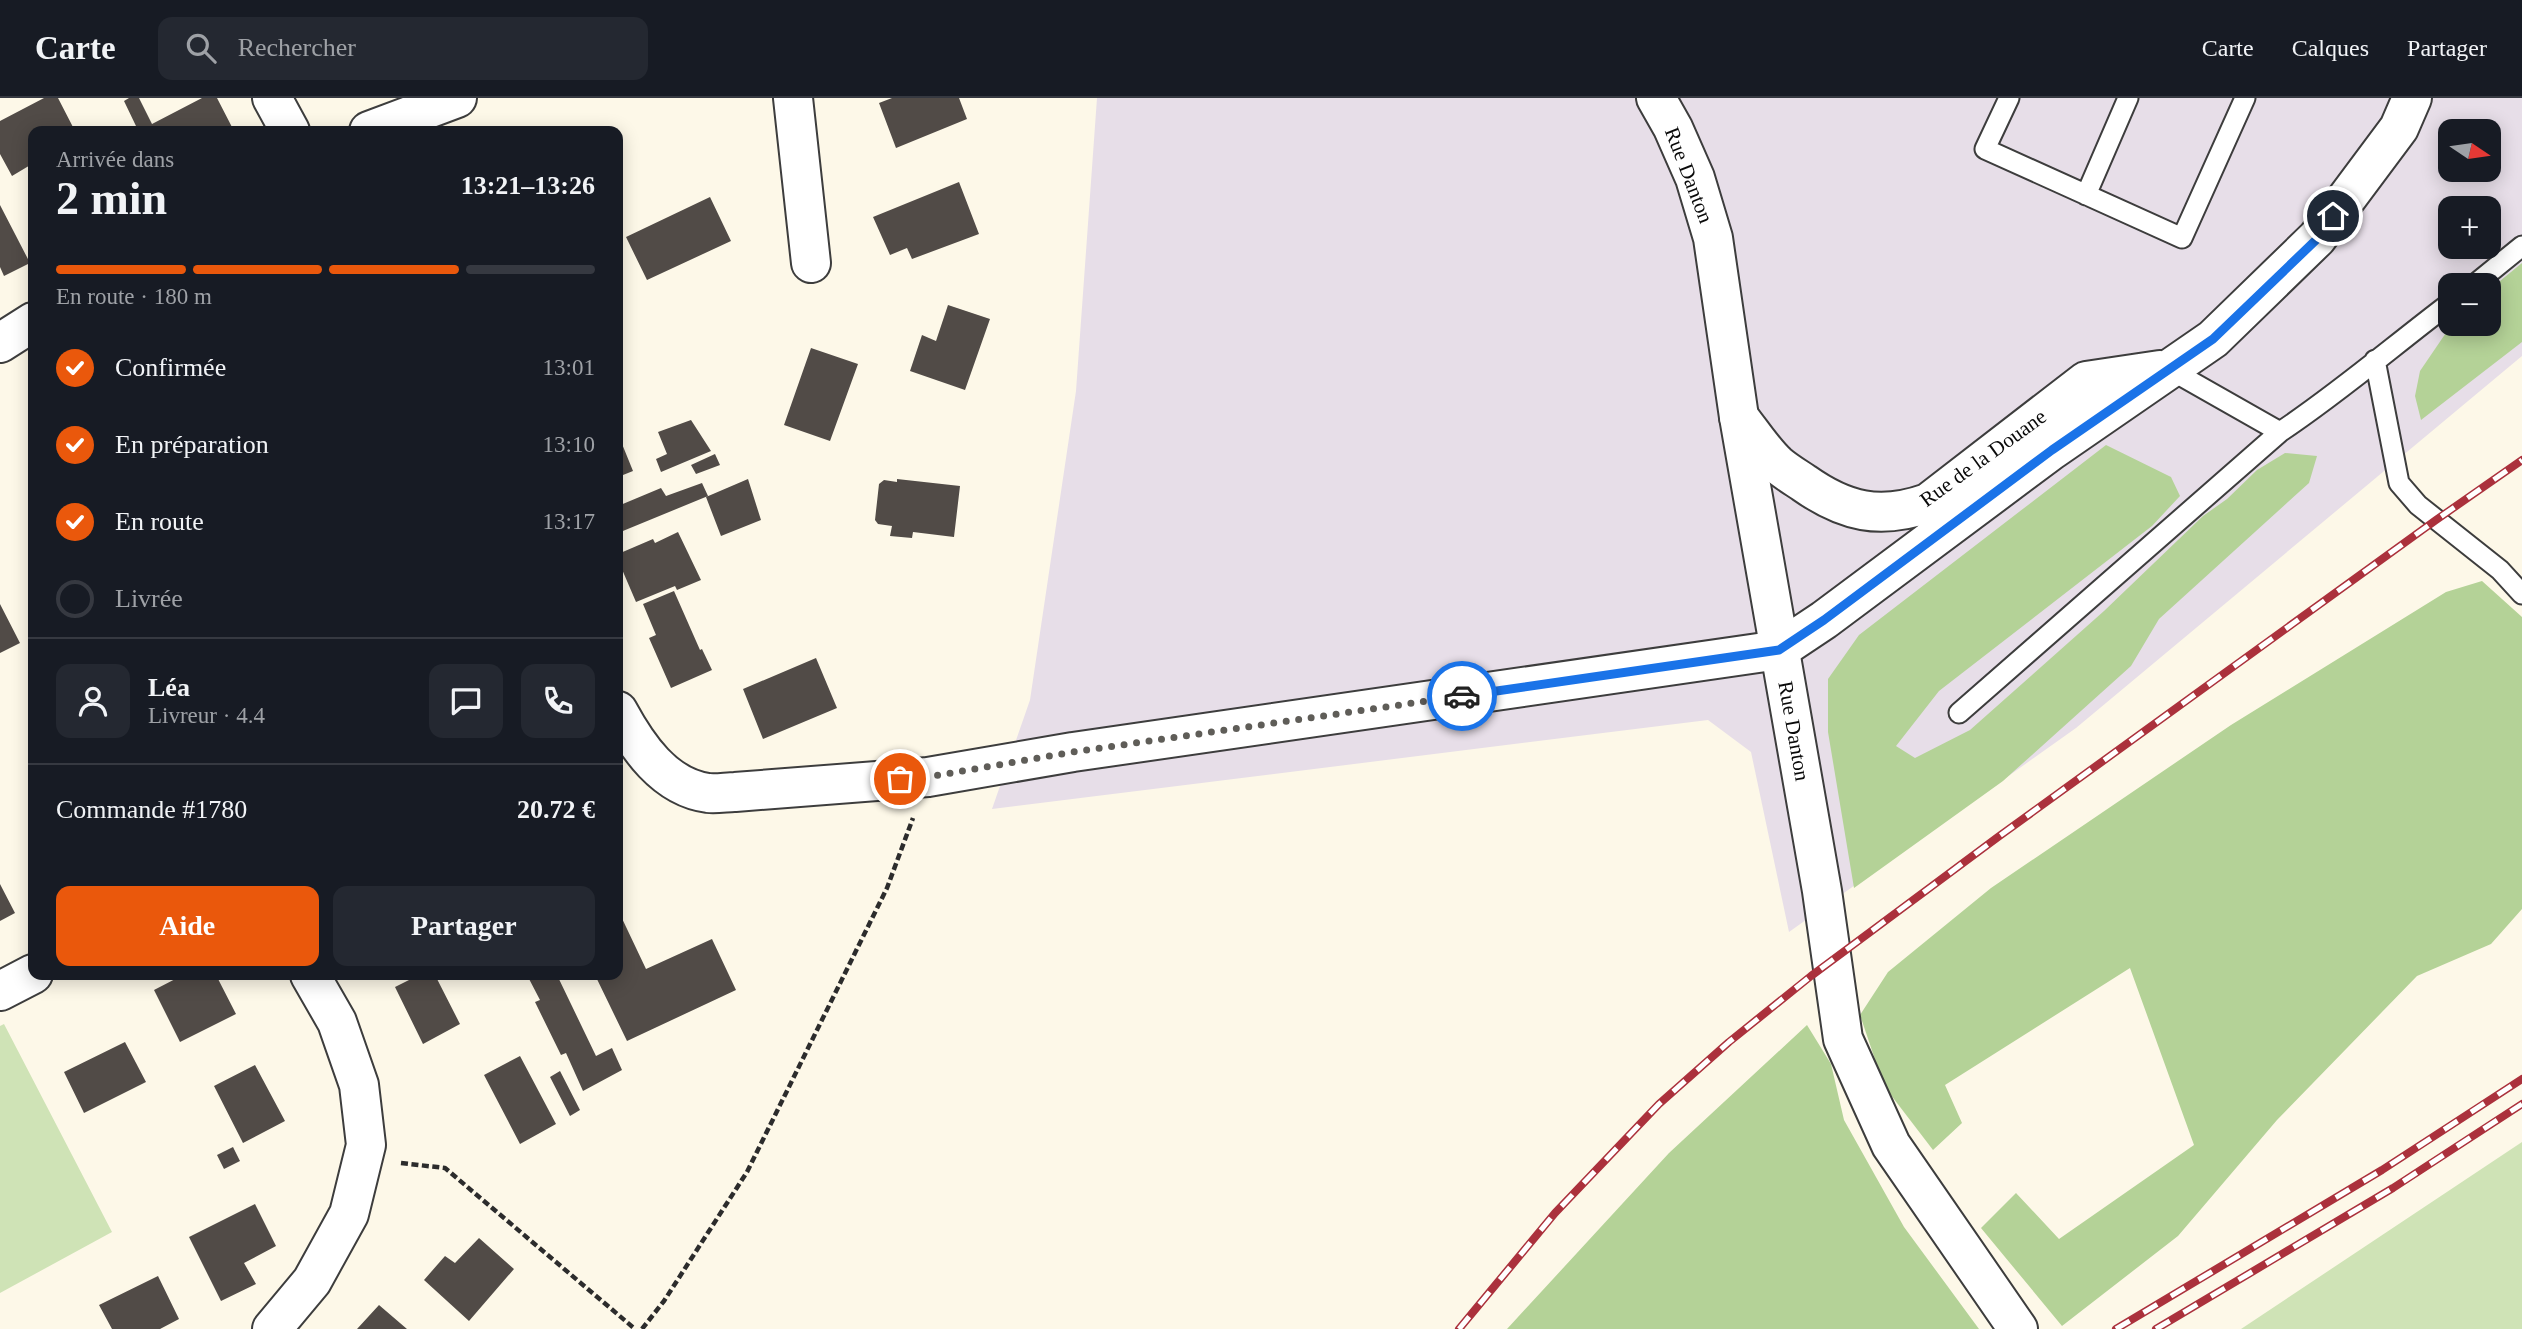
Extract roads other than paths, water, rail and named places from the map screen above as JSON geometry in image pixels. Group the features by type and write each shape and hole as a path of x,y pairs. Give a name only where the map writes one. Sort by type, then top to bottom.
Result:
{"street":[{"path":"272,98 287,126"},
{"path":"382,126 457,98"},
{"path":"793,98 811,263"},
{"name":"Rue Danton","path":"1656,98 1695,178 1713,238 1739,417 1822,891 1843,1039 1891,1145 2018,1329"},
{"name":"Rue de la Douane","path":"1779,650 1824,620 2052,450 2213,339 2317,239 2399,128 2412,98"},
{"path":"0,343 28,325"},
{"name":"Rue de la Douane","path":"1739,417 1777,464 1824,497 1856,510 1877,513 1904,512 1928,503 2087,382 2169,369"},
{"path":"623,719 646,756 676,781 706,793 928,777 1073,752 1779,650"},
{"path":"0,991 28,977"},
{"path":"272,1329 312,1281 349,1214 366,1145 359,1086 337,1022 313,980"}],"lane":[{"path":"2009,98 1985,149 2182,238 2245,98"},
{"path":"2086,195 2128,98"},
{"path":"2489,273 2522,246"},
{"path":"1959,713 2280,432 2322,404 2438,312"},
{"path":"2375,360 2399,483 2418,505 2500,570 2522,594"},
{"path":"2169,369 2280,432"}],"railway":[{"path":"1459,1329 1555,1213 1659,1104 1729,1042 1811,976 1998,837 2522,460"},
{"path":"2116,1329 2382,1170 2522,1079"},
{"path":"2156,1329 2393,1188 2522,1104"}]}
